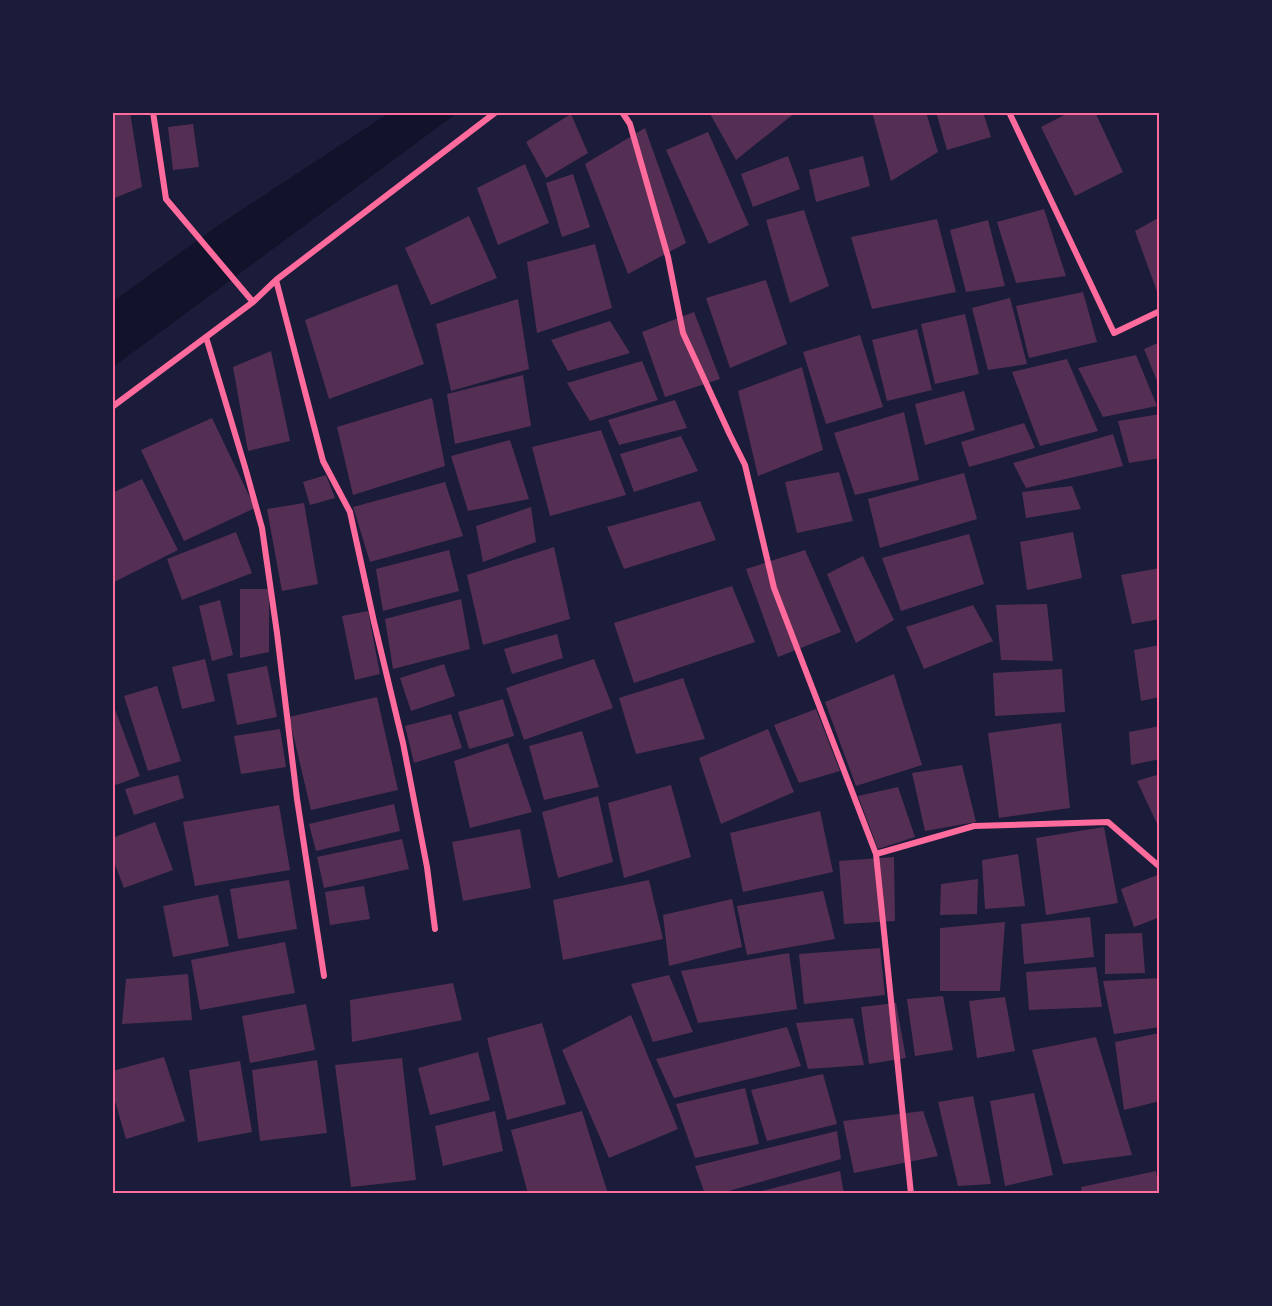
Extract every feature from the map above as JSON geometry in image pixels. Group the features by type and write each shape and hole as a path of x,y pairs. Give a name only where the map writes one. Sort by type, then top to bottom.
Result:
{"street":[{"path":"153,112 166,199 254,302"},
{"path":"112,407 254,302 276,280 496,112"},
{"path":"622,112 630,123 668,257 683,333 745,465 774,588 876,854 911,1194"},
{"path":"1009,112 1114,333 1160,311"},
{"path":"276,280 323,461 351,512 374,622 404,743 427,867 435,928"},
{"path":"206,337 262,528 297,799 324,976"},
{"path":"876,854 974,826 1108,822 1160,867"}],"shaded area":[{"path":"389,113 457,113 113,367 112,302 223,222"}],"building":[{"path":"112,112 130,112 142,187 112,199"},
{"path":"709,112 796,112 736,160"},
{"path":"872,112 926,112 938,152 891,181"},
{"path":"936,112 983,112 991,137 947,150"},
{"path":"1070,112 1095,112 1123,172 1075,196 1041,127"},
{"path":"571,114 588,153 546,178 526,142"},
{"path":"193,124 199,167 173,170 168,127"},
{"path":"645,128 686,243 628,274 585,164"},
{"path":"708,132 749,225 709,244 666,150"},
{"path":"788,156 800,189 753,207 741,174"},
{"path":"863,156 870,186 816,202 809,170"},
{"path":"525,164 549,223 498,245 477,188"},
{"path":"573,174 590,227 562,237 546,183"},
{"path":"1044,209 1066,276 1016,283 997,222"},
{"path":"804,210 829,286 790,303 766,220"},
{"path":"469,216 497,278 431,305 405,248"},
{"path":"1160,217 1160,297 1159,297 1135,231"},
{"path":"937,219 956,292 872,309 851,237"},
{"path":"988,220 1005,286 966,292 950,230"},
{"path":"595,244 612,308 537,333 527,262"},
{"path":"766,280 787,344 730,368 706,298"},
{"path":"397,284 424,364 329,399 305,320"},
{"path":"1083,292 1097,342 1029,358 1016,306"},
{"path":"1010,298 1027,364 988,370 972,308"},
{"path":"518,299 529,369 451,391 436,324"},
{"path":"694,312 720,379 665,397 642,332"},
{"path":"965,314 979,374 935,384 921,324"},
{"path":"610,321 630,353 568,371 551,340"},
{"path":"917,329 932,390 887,401 872,340"},
{"path":"860,335 883,407 826,424 803,352"},
{"path":"1160,342 1160,386 1159,386 1144,349"},
{"path":"271,351 290,441 248,451 233,367"},
{"path":"1136,355 1157,406 1103,417 1078,368"},
{"path":"1067,359 1098,431 1040,446 1012,372"},
{"path":"642,361 658,400 590,421 567,383"},
{"path":"802,367 823,450 758,476 738,391"},
{"path":"523,375 531,426 455,444 447,394"},
{"path":"964,391 975,430 925,445 915,404"},
{"path":"432,398 445,466 353,495 337,427"},
{"path":"675,400 687,428 619,445 608,420"},
{"path":"904,412 919,480 855,495 834,433"},
{"path":"1160,414 1160,458 1129,463 1118,421"},
{"path":"212,418 255,508 184,541 141,450"},
{"path":"1024,423 1035,448 969,467 961,442"},
{"path":"601,430 626,495 550,516 532,447"},
{"path":"1113,434 1123,466 1026,488 1013,463"},
{"path":"681,436 698,471 634,492 620,454"},
{"path":"510,440 529,499 468,511 451,456"},
{"path":"839,472 853,521 797,533 785,482"},
{"path":"964,473 977,519 880,548 868,499"},
{"path":"326,475 335,498 310,505 303,482"},
{"path":"142,479 178,550 112,583 112,493"},
{"path":"445,482 463,536 370,562 353,507"},
{"path":"1072,486 1081,509 1026,518 1022,492"},
{"path":"700,501 716,540 624,569 607,527"},
{"path":"304,503 318,584 282,591 267,509"},
{"path":"531,507 536,542 483,562 476,526"},
{"path":"236,532 252,573 182,600 167,559"},
{"path":"1073,532 1082,578 1027,590 1020,542"},
{"path":"969,534 984,584 901,611 882,558"},
{"path":"554,547 570,619 483,645 467,575"},
{"path":"449,550 459,591 383,611 376,569"},
{"path":"805,550 841,632 778,657 746,569"},
{"path":"863,556 894,620 856,643 827,574"},
{"path":"1160,568 1160,619 1132,624 1121,575"},
{"path":"732,586 755,642 634,683 614,623"},
{"path":"240,589 269,589 269,652 240,658"},
{"path":"461,599 470,649 393,669 385,619"},
{"path":"220,600 233,655 212,661 199,606"},
{"path":"1047,604 1053,661 1001,660 996,605"},
{"path":"973,605 993,641 924,669 906,627"},
{"path":"368,611 380,674 355,680 342,616"},
{"path":"557,634 563,658 512,674 504,649"},
{"path":"1160,645 1160,697 1141,701 1134,650"},
{"path":"205,659 215,701 182,709 172,667"},
{"path":"594,659 613,708 524,740 506,688"},
{"path":"444,664 455,696 411,711 400,678"},
{"path":"267,666 277,717 237,725 227,674"},
{"path":"1062,669 1065,712 995,716 993,673"},
{"path":"894,674 922,765 856,786 825,702"},
{"path":"683,678 705,739 636,754 619,698"},
{"path":"157,686 181,761 148,771 124,696"},
{"path":"377,697 398,790 311,810 289,717"},
{"path":"503,699 514,736 469,749 458,712"},
{"path":"113,704 140,776 116,785 112,776"},
{"path":"816,709 840,771 799,783 774,725"},
{"path":"451,714 462,748 414,763 405,726"},
{"path":"1061,723 1070,808 999,818 988,733"},
{"path":"1160,726 1160,759 1131,765 1129,732"},
{"path":"280,729 286,767 241,774 234,736"},
{"path":"768,729 794,792 721,824 699,758"},
{"path":"582,731 599,787 544,800 529,746"},
{"path":"508,743 532,812 470,828 454,761"},
{"path":"962,765 976,822 925,831 912,773"},
{"path":"1160,774 1160,830 1137,781"},
{"path":"178,775 184,798 134,815 125,789"},
{"path":"671,785 691,857 624,878 608,803"},
{"path":"898,787 915,837 878,849 858,796"},
{"path":"598,796 613,862 558,878 542,812"},
{"path":"394,804 400,831 316,851 309,824"},
{"path":"279,805 290,870 195,886 183,822"},
{"path":"820,811 833,872 743,892 730,833"},
{"path":"155,822 173,870 124,888 112,857 112,838"},
{"path":"1104,827 1118,903 1046,915 1036,838"},
{"path":"520,829 531,888 463,901 452,842"},
{"path":"402,839 409,869 324,888 317,857"},
{"path":"1018,854 1025,906 985,909 982,860"},
{"path":"894,857 895,921 844,924 839,861"},
{"path":"1160,874 1160,917 1134,927 1121,889"},
{"path":"978,879 977,914 940,915 941,884"},
{"path":"289,880 297,929 238,939 230,889"},
{"path":"649,880 663,939 563,960 553,900"},
{"path":"364,886 370,919 330,925 325,892"},
{"path":"823,891 835,939 747,955 737,906"},
{"path":"218,895 229,946 173,957 163,906"},
{"path":"732,899 742,947 669,966 663,915"},
{"path":"1090,917 1094,957 1024,964 1021,924"},
{"path":"1005,922 1000,991 940,991 940,928"},
{"path":"1142,933 1145,973 1105,974 1105,934"},
{"path":"285,942 295,993 200,1010 191,960"},
{"path":"880,948 885,995 804,1004 799,954"},
{"path":"789,953 797,1009 698,1023 681,971"},
{"path":"1096,967 1102,1007 1029,1010 1026,972"},
{"path":"188,974 192,1020 122,1024 126,979"},
{"path":"669,975 693,1032 653,1042 631,984"},
{"path":"1160,978 1160,1027 1114,1034 1103,981"},
{"path":"453,983 462,1020 352,1042 350,1000"},
{"path":"943,996 953,1050 915,1056 907,999"},
{"path":"1005,997 1015,1051 977,1058 969,1001"},
{"path":"896,1003 906,1058 869,1064 861,1007"},
{"path":"306,1004 315,1050 250,1063 242,1016"},
{"path":"631,1015 678,1129 609,1158 562,1050"},
{"path":"853,1018 864,1065 808,1069 796,1023"},
{"path":"542,1023 566,1104 507,1120 487,1038"},
{"path":"787,1027 801,1066 674,1098 656,1059"},
{"path":"1160,1033 1160,1101 1124,1110 1115,1042"},
{"path":"1096,1037 1132,1155 1063,1164 1032,1050"},
{"path":"478,1052 490,1100 430,1115 418,1068"},
{"path":"164,1057 185,1121 126,1139 112,1091 112,1071"},
{"path":"402,1058 416,1180 351,1187 335,1065"},
{"path":"317,1060 327,1133 260,1141 252,1070"},
{"path":"240,1061 252,1132 198,1142 189,1070"},
{"path":"823,1074 837,1124 767,1141 751,1090"},
{"path":"745,1088 759,1144 695,1158 676,1104"},
{"path":"1034,1093 1053,1175 1005,1186 990,1101"},
{"path":"973,1096 991,1184 958,1186 938,1102"},
{"path":"495,1111 503,1151 443,1166 435,1126"},
{"path":"582,1111 608,1194 528,1194 511,1130"},
{"path":"923,1111 938,1156 854,1173 843,1121"},
{"path":"837,1131 841,1159 718,1194 705,1194 695,1166"},
{"path":"840,1171 844,1194 754,1194 754,1193"},
{"path":"1156,1171 1160,1194 1082,1194 1081,1187"}]}
